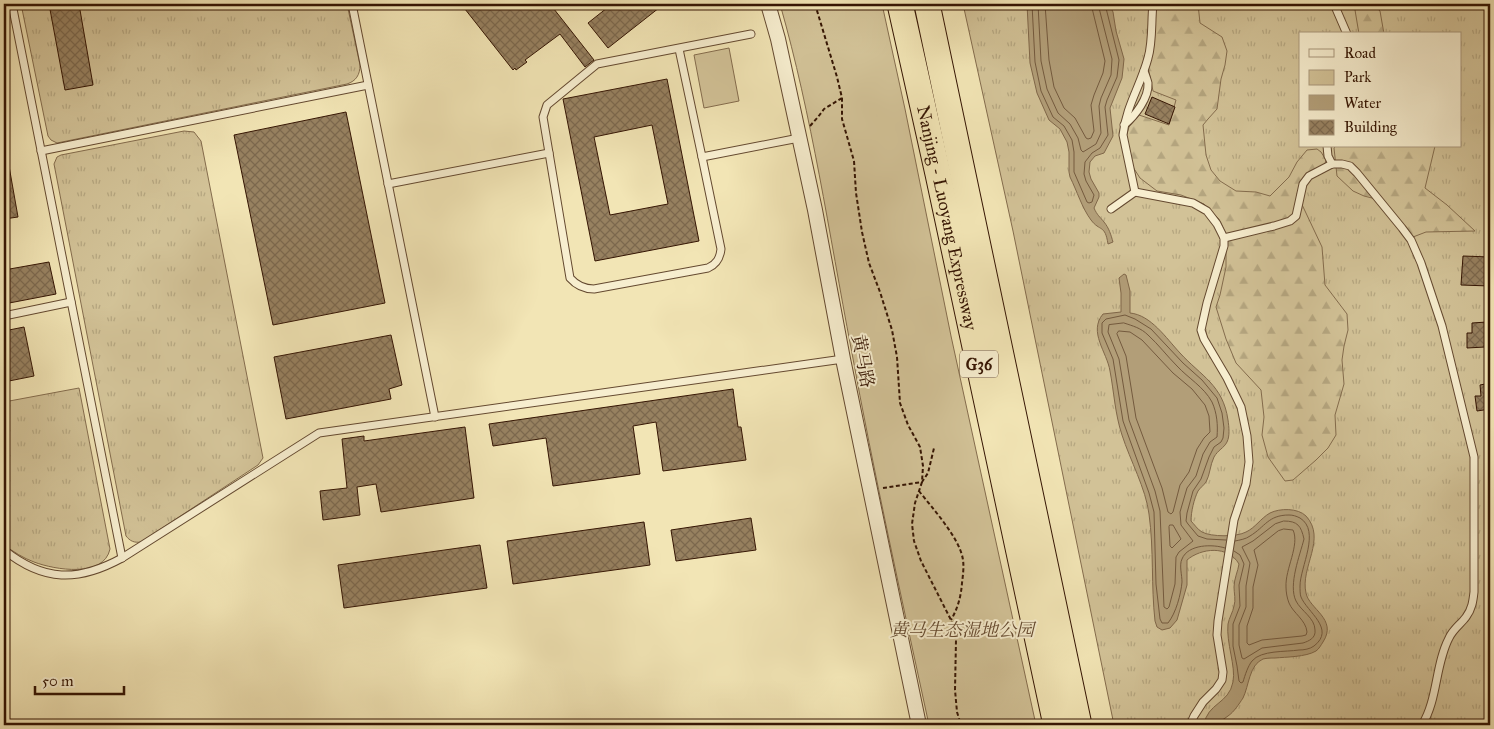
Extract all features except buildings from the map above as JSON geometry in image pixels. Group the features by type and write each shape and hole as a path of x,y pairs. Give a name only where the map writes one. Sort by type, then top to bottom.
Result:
{"highway":[{"name":"Nanjing - Luoyang Expressway","path":"900,4 1056,725"},
{"name":"Nanjing - Luoyang Expressway","path":"927,4 1079,725"}],"street":[{"name":"黄马路","path":"768,4 778,39 815,210 843,359 919,725"}],"lane":[{"path":"12,4 122,558"},
{"path":"352,4 435,416"},
{"path":"1135,192 1122,135 1132,98 1149,57 1153,4"},
{"path":"1334,4 1346,32"},
{"path":"679,49 721,249 720,254 716,263 708,268 590,289 580,287 570,278 543,113 547,105 598,64 751,34"},
{"path":"1124,126 1139,110 1147,90 1148,82 1144,71"},
{"path":"41,151 368,85"},
{"path":"702,158 798,134"},
{"path":"1327,148 1328,156 1332,164"},
{"path":"388,184 549,153"},
{"path":"1224,238 1290,221 1296,216 1303,184 1309,176 1332,164 1342,164 1350,166 1357,173 1402,228 1421,263 1442,326 1474,457 1473,604 1465,618 1449,638 1441,660 1430,706 1422,725"},
{"path":"1111,209 1135,192 1193,204 1207,211 1224,238 1224,246 1201,330 1241,407 1247,436 1249,462 1246,484 1234,520 1218,621 1217,635 1223,672 1222,680 1203,702 1190,725"},
{"path":"4,316 71,302"},
{"path":"4,550 36,570 57,576 88,573 105,567 319,433 843,359"}],"path":[{"path":"815,4 838,77 842,98 842,119 854,161 856,193 869,263 892,330 897,357 900,403 908,425 920,447 923,466 922,482 915,503 912,524 914,541 920,561 951,620 956,640 955,690 956,705 961,725"},
{"path":"798,134 813,124 824,109 842,98"},
{"path":"870,490 922,482 928,473 934,448"},
{"path":"919,491 952,534 963,558 961,594 951,620"}],"green space":[{"path":"21,4 347,4 360,65 359,72 353,81 347,84 57,143 48,136"},
{"name":"黄马生态湿地公园","path":"780,4 882,4 951,336 1036,725 929,725 869,442 811,132"},
{"path":"963,4 1490,4 1490,725 1114,725 1013,231"},
{"path":"1156,4 1198,4 1200,23 1222,37 1227,51 1217,109 1203,125 1206,155 1211,170 1220,181 1236,191 1256,192 1270,196 1289,177 1297,162 1307,150 1317,149 1326,160 1325,164 1311,172 1304,179 1297,194 1322,247 1325,285 1347,314 1348,330 1342,360 1344,384 1335,415 1336,435 1328,448 1293,480 1285,481 1268,457 1262,435 1264,417 1261,390 1236,363 1216,307 1226,267 1226,234 1219,219 1204,204 1181,195 1157,191 1140,178 1131,164 1126,137 1129,127 1139,115 1169,125 1176,100 1153,91 1148,67"},
{"path":"1354,4 1372,4 1380,11 1384,32 1359,32"},
{"path":"729,48 739,101 704,108 694,55"},
{"path":"184,131 194,132 201,141 263,458 258,465 141,542 136,542 126,536 54,164 57,157 61,155"},
{"path":"1334,148 1435,148 1425,188 1475,231 1426,232 1413,237 1384,201 1353,191 1337,176"},
{"path":"79,388 110,549 106,558 99,564 89,568 66,569 43,565 26,559 4,545 4,402"}],"water":[{"path":"1027,4 1109,4 1113,12 1124,59 1122,78 1110,108 1113,136 1104,153 1095,156 1090,162 1089,172 1099,193 1094,208 1111,234 1113,242 1108,244 1104,231 1094,224 1082,205 1070,177 1067,142 1060,129 1049,120 1037,93 1030,63"},
{"path":"1124,274 1126,275 1130,291 1130,313 1145,318 1158,328 1216,389 1225,408 1229,426 1228,440 1214,457 1207,479 1198,491 1191,521 1199,530 1206,534 1230,536 1242,534 1249,530 1270,513 1279,510 1289,510 1303,513 1312,525 1314,534 1314,544 1305,583 1308,599 1321,615 1327,627 1327,634 1323,642 1312,653 1263,659 1258,662 1252,671 1243,698 1236,708 1217,725 1204,725 1209,712 1227,695 1233,682 1234,676 1228,639 1228,624 1235,604 1234,584 1239,564 1228,554 1214,550 1199,553 1187,560 1187,585 1177,620 1170,628 1162,630 1157,627 1155,621 1147,504 1125,445 1116,411 1110,371 1097,328 1103,314 1121,312 1119,278"}]}
